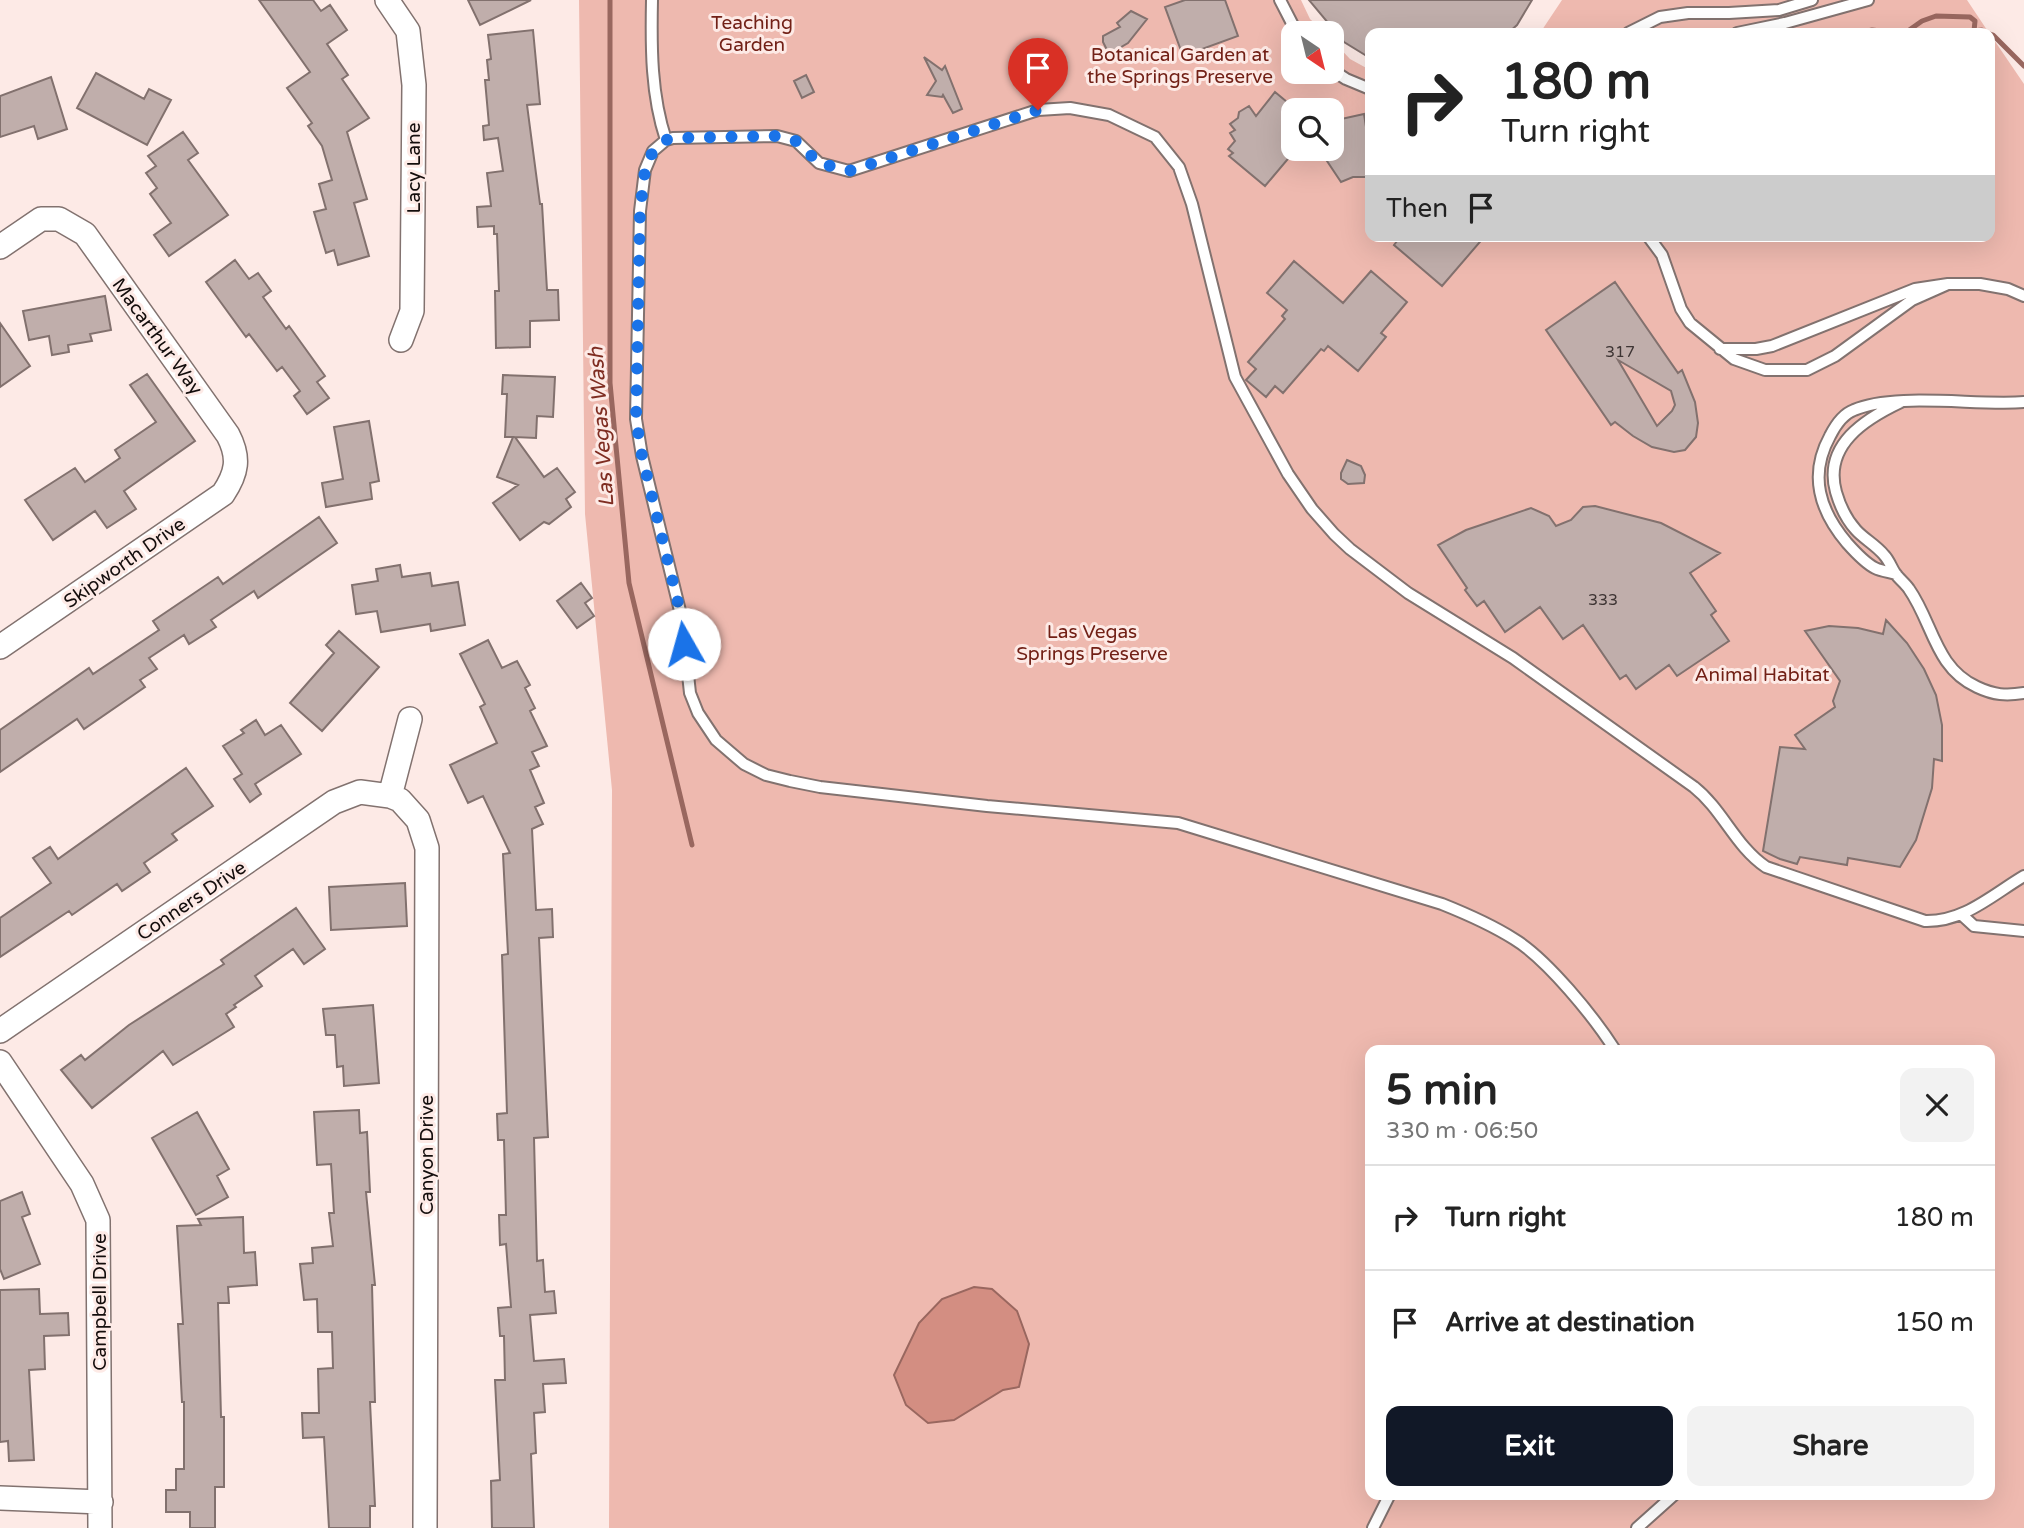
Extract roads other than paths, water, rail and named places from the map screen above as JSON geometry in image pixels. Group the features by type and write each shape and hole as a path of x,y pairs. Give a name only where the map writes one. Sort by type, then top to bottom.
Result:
{"street":[{"name":"Lacy Lane","path":"387,0 408,30 414,85 412,311 401,340"},
{"name":"Macarthur Way","path":"0,247 41,219 59,219 85,234 229,435 236,450 236,467"},
{"name":"Skipworth Drive","path":"0,647 223,494 236,467"},
{"path":"390,796 410,719"},
{"name":"Conners Drive","path":"0,1031 334,802 360,792 390,796"},
{"name":"Canyon Drive","path":"390,796 400,800 418,820 427,848 425,1528"},
{"name":"Campbell Drive","path":"0,1062 82,1184 98,1220 100,1528"},
{"path":"0,1499 100,1502"}],"lane":[{"path":"652,0 651,40 656,112 666,140"},
{"path":"1280,0 1291,21"},
{"path":"1638,28 1660,17 1688,13 1779,10 1812,0"},
{"path":"1760,28 1866,0"},
{"path":"1344,78 1365,87"},
{"path":"1611,1045 1588,1014 1530,950 1474,917 1442,904 1178,823 987,806 820,787 790,781 766,775 744,764 716,740 698,713 690,694 682,619 642,456 636,419 640,211 653,151 666,140 777,136 796,141 819,163 849,171 1019,115 1055,108 1109,115 1155,137 1179,167 1192,204 1235,377 1288,474 1312,509 1350,549 1436,612 1513,658 1694,787 1707,799 1747,852 1766,867 1911,918 1935,922 1962,915 2024,876"},
{"path":"1652,242 1662,256 1686,316 1693,326 1734,359 1765,370 1807,370 1835,356 1912,300 1948,284"},
{"path":"1720,349 1772,346 1915,289 1948,284 1980,284 2024,296"},
{"path":"1901,402 1875,415 1852,432 1842,446 1833,474 1837,495 1845,514 1855,529 1885,555 1909,589 1943,657 1954,673 1991,693 2007,696 2024,693"},
{"path":"1896,574 1873,567 1855,552 1826,514 1819,491 1819,470 1825,445 1836,425 1853,410 1874,404 2024,402"},
{"path":"1962,915 1974,926 2024,931"},
{"path":"1373,1528 1387,1500"},
{"path":"1637,1528 1668,1500"}],"waterway":[{"name":"Las Vegas Wash","path":"610,0 610,383 629,583 692,845"},
{"path":"1912,28 1936,16 1970,17 1975,21 1974,28"},
{"path":"1995,37 2024,66"}],"park label":[{"name":"Teaching Garden","path":"752,33"},
{"name":"Botanical Garden at the Springs Preserve","path":"1180,65"},
{"name":"Las Vegas Springs Preserve","path":"1092,642"},
{"name":"Animal Habitat","path":"1762,674"}]}
